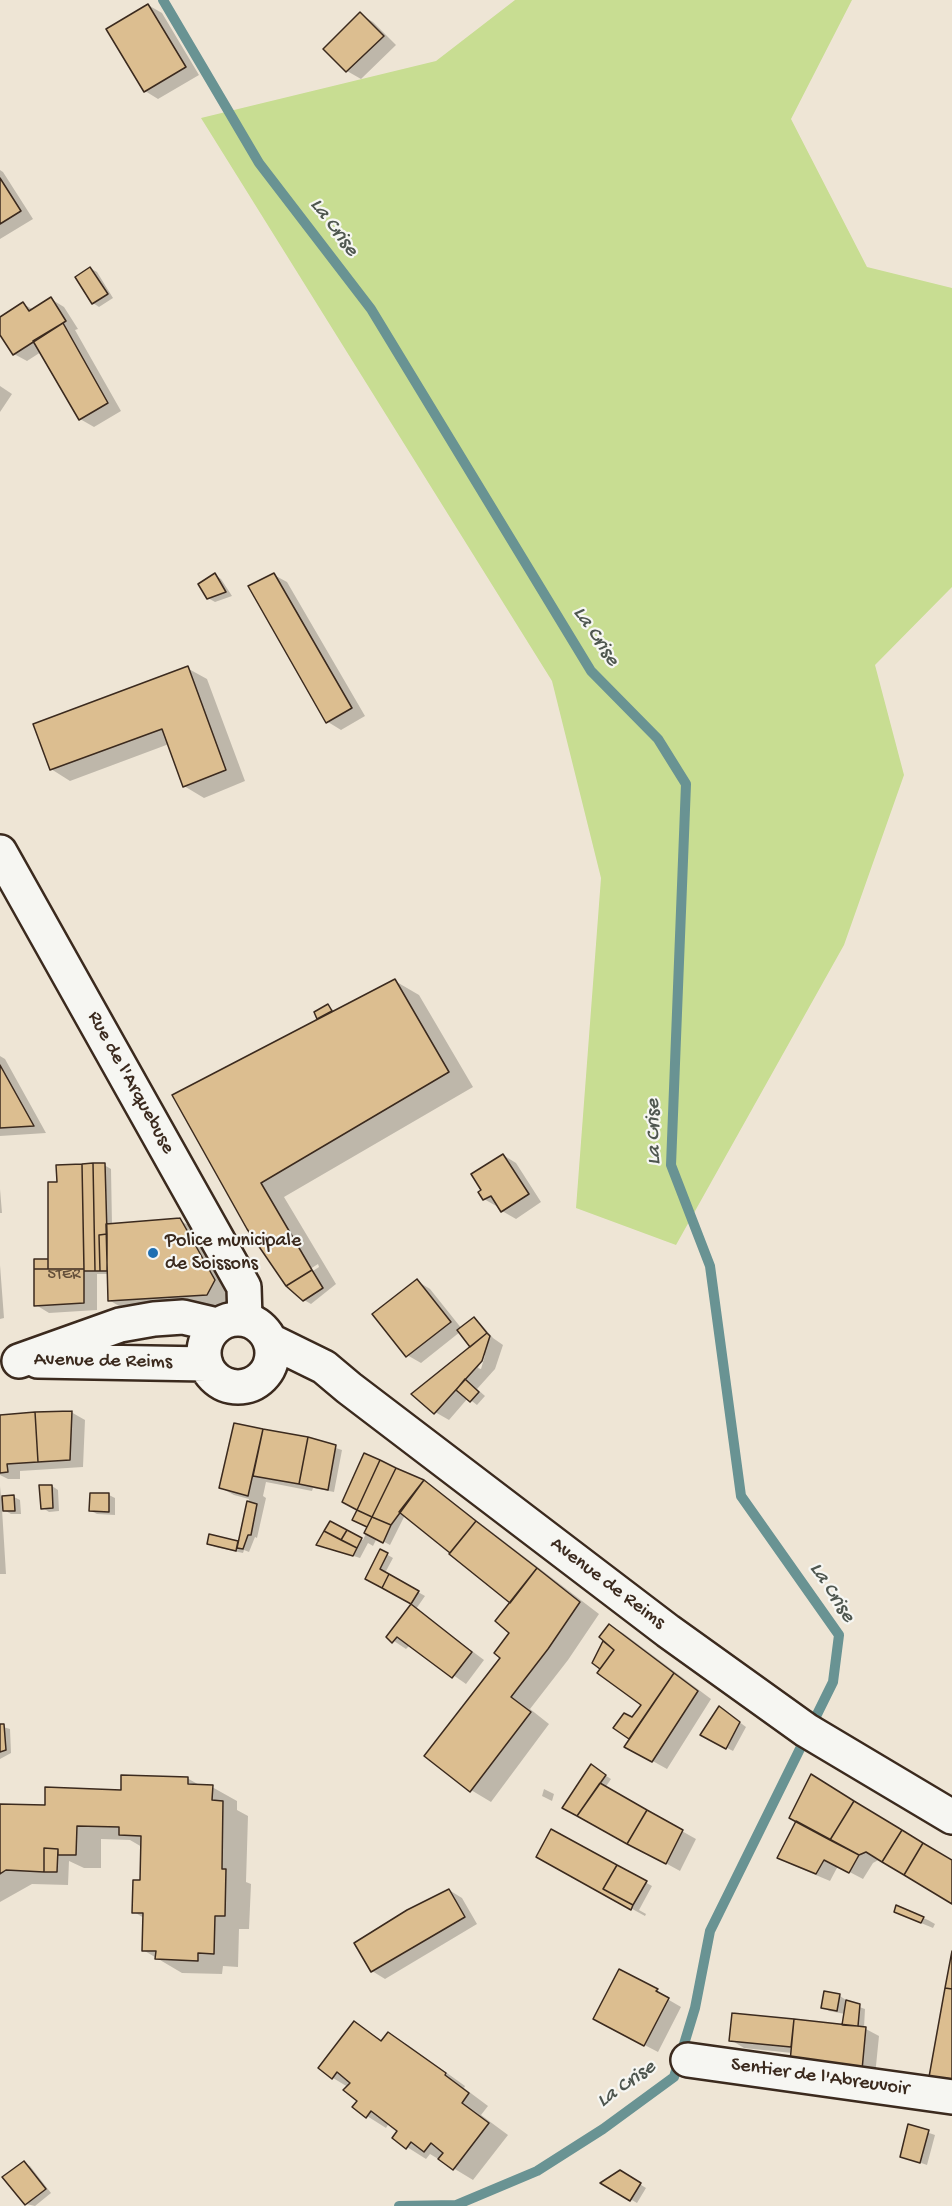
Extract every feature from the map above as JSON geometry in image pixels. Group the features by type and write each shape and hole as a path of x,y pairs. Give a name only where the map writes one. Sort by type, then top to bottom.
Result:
{"main road":[{"name":"Rue de l'Arquebuse","path":"0,852 244,1287 231,1322"},
{"path":"9,1361 120,1325 154,1319 183,1317 256,1323 265,1330 271,1341 273,1352 266,1374 249,1386 238,1388 228,1386 211,1374 206,1364 204,1353 206,1342 231,1322"},
{"name":"Avenue de Reims","path":"271,1341 324,1367 659,1623 818,1737 952,1817"},
{"name":"Avenue de Reims","path":"9,1361 206,1364"},
{"path":"266,1374 349,1388"},
{"name":"Sentier de l'Abreuvoir","path":"688,2060 952,2097"}],"green space":[{"path":"515,0 852,0 791,119 867,267 952,288 952,587 875,665 904,775 844,945 676,1245 576,1208 601,878 552,681 201,118 436,61"}],"building":[{"path":"148,4 186,67 144,92 106,29"},
{"path":"360,12 384,36 346,72 323,49"},
{"path":"0,178 21,211 0,224"},
{"path":"90,267 108,294 92,304 75,277"},
{"path":"51,297 66,321 13,355 0,335 0,317 23,302 29,311"},
{"path":"63,323 108,403 79,420 33,341"},
{"path":"215,573 226,592 207,599 198,584"},
{"path":"274,573 352,708 326,723 248,586"},
{"path":"188,666 226,770 183,787 162,729 50,770 33,724"},
{"path":"395,979 449,1072 261,1183 312,1270 286,1286 247,1229 172,1095"},
{"path":"328,1004 332,1011 317,1019 314,1012"},
{"path":"0,1065 34,1126 0,1128"},
{"path":"503,1154 529,1194 501,1212 491,1196 483,1200 478,1192 481,1190 471,1174"},
{"path":"93,1163 105,1163 107,1234 99,1235 100,1271 95,1271"},
{"path":"93,1163 95,1271 84,1271 82,1164"},
{"path":"82,1164 84,1269 48,1269 48,1182 57,1182 56,1165"},
{"name":"Police municipale de Soissons","path":"180,1218 215,1280 207,1295 108,1301 106,1224"},
{"path":"107,1234 107,1271 100,1271 99,1235"},
{"path":"34,1259 48,1259 48,1269 34,1269"},
{"path":"34,1269 84,1269 84,1303 34,1306"},
{"path":"312,1270 323,1288 303,1301 286,1286"},
{"path":"417,1279 451,1322 406,1357 372,1314"},
{"path":"474,1317 487,1333 470,1347 457,1330"},
{"path":"487,1333 490,1336 482,1361 434,1414 411,1394"},
{"path":"465,1379 479,1392 470,1402 456,1390"},
{"path":"72,1411 70,1460 38,1462 35,1412"},
{"path":"35,1412 38,1462 7,1464 8,1472 0,1473 0,1415"},
{"path":"234,1423 263,1429 248,1496 219,1488"},
{"path":"263,1429 308,1437 299,1484 253,1476"},
{"path":"308,1437 336,1445 328,1490 299,1484"},
{"path":"364,1453 380,1460 357,1510 342,1502"},
{"path":"380,1460 396,1468 372,1517 357,1510"},
{"path":"396,1468 424,1480 391,1525 372,1517"},
{"path":"424,1480 476,1521 450,1553 399,1512"},
{"path":"39,1485 52,1485 53,1508 41,1509"},
{"path":"90,1493 109,1493 109,1512 89,1511"},
{"path":"14,1495 15,1511 3,1511 2,1496"},
{"path":"247,1501 257,1504 251,1535 248,1535 243,1549 237,1548"},
{"path":"357,1510 372,1517 367,1527 352,1520"},
{"path":"372,1517 391,1525 383,1543 364,1533"},
{"path":"330,1521 347,1530 341,1540 324,1531"},
{"path":"476,1521 537,1568 510,1603 449,1554"},
{"path":"347,1530 362,1538 357,1548 341,1540"},
{"path":"324,1531 357,1548 353,1556 316,1545"},
{"path":"209,1534 238,1541 236,1551 207,1544"},
{"path":"380,1549 388,1553 380,1569 389,1574 382,1588 365,1579"},
{"path":"537,1568 580,1602 511,1697 531,1712 470,1792 424,1756 500,1658 494,1653 509,1633 495,1621"},
{"path":"389,1574 419,1591 411,1604 382,1588"},
{"path":"411,1604 472,1652 452,1678 397,1637 392,1643 386,1637"},
{"path":"609,1624 674,1673 629,1739 613,1728 624,1713 632,1717 641,1705 597,1673 614,1650 599,1637"},
{"path":"603,1641 614,1650 600,1669 592,1663"},
{"path":"674,1673 698,1691 652,1762 624,1747"},
{"path":"719,1706 740,1722 726,1749 700,1735"},
{"path":"0,1724 4,1724 6,1750 0,1752"},
{"path":"591,1764 606,1775 577,1816 562,1808"},
{"path":"811,1774 854,1801 830,1840 789,1818"},
{"path":"121,1775 188,1777 188,1784 213,1785 212,1800 223,1801 222,1869 226,1869 225,1916 215,1916 214,1954 198,1953 198,1961 155,1959 156,1951 142,1951 143,1913 132,1913 133,1880 140,1880 141,1836 119,1835 119,1827 77,1826 76,1855 58,1855 58,1849 44,1848 44,1872 6,1870 0,1874 0,1804 45,1805 45,1787 121,1790"},
{"path":"600,1783 647,1810 627,1844 577,1816"},
{"path":"854,1801 902,1830 882,1862 866,1852 859,1855 830,1840"},
{"path":"647,1810 683,1830 666,1864 627,1844"},
{"path":"796,1821 859,1855 849,1873 824,1860 816,1874 777,1858"},
{"path":"551,1829 617,1865 603,1889 633,1905 631,1910 536,1857"},
{"path":"902,1830 923,1843 904,1875 882,1862"},
{"path":"923,1843 952,1860 952,1904 904,1875"},
{"path":"44,1848 58,1849 57,1872 44,1872"},
{"path":"617,1865 647,1881 633,1905 603,1889"},
{"path":"449,1889 465,1917 371,1972 354,1943 407,1910"},
{"path":"896,1905 924,1917 921,1923 894,1912"},
{"path":"952,1951 952,1989 945,1988"},
{"path":"619,1969 658,1989 656,1991 669,1998 644,2046 593,2019"},
{"path":"945,1988 952,1989 952,2079 929,2077"},
{"path":"824,1991 840,1994 837,2011 821,2008"},
{"path":"846,2000 860,2004 858,2026 842,2025"},
{"path":"732,2013 794,2019 791,2047 729,2041"},
{"path":"794,2019 866,2027 862,2070 790,2062"},
{"path":"354,2021 381,2041 388,2032 446,2073 445,2075 469,2093 462,2103 489,2123 453,2170 438,2159 443,2153 431,2143 424,2152 411,2142 406,2149 392,2138 397,2131 371,2111 366,2118 352,2107 357,2101 343,2090 350,2083 337,2072 332,2079 318,2068"},
{"path":"908,2124 929,2130 920,2163 900,2157"},
{"path":"24,2161 46,2189 25,2205 2,2177"},
{"path":"620,2170 641,2183 630,2201 600,2183"}],"waterway":[{"name":"La Crise","path":"163,0 259,163 371,309 591,671 658,739 686,784 671,1165 710,1266 741,1496 839,1635 833,1682 710,1931 695,2008 674,2077 603,2129 537,2171 456,2205 399,2206"}],"place":[{"name":"Police municipale de Soissons","path":"153,1253"}]}
